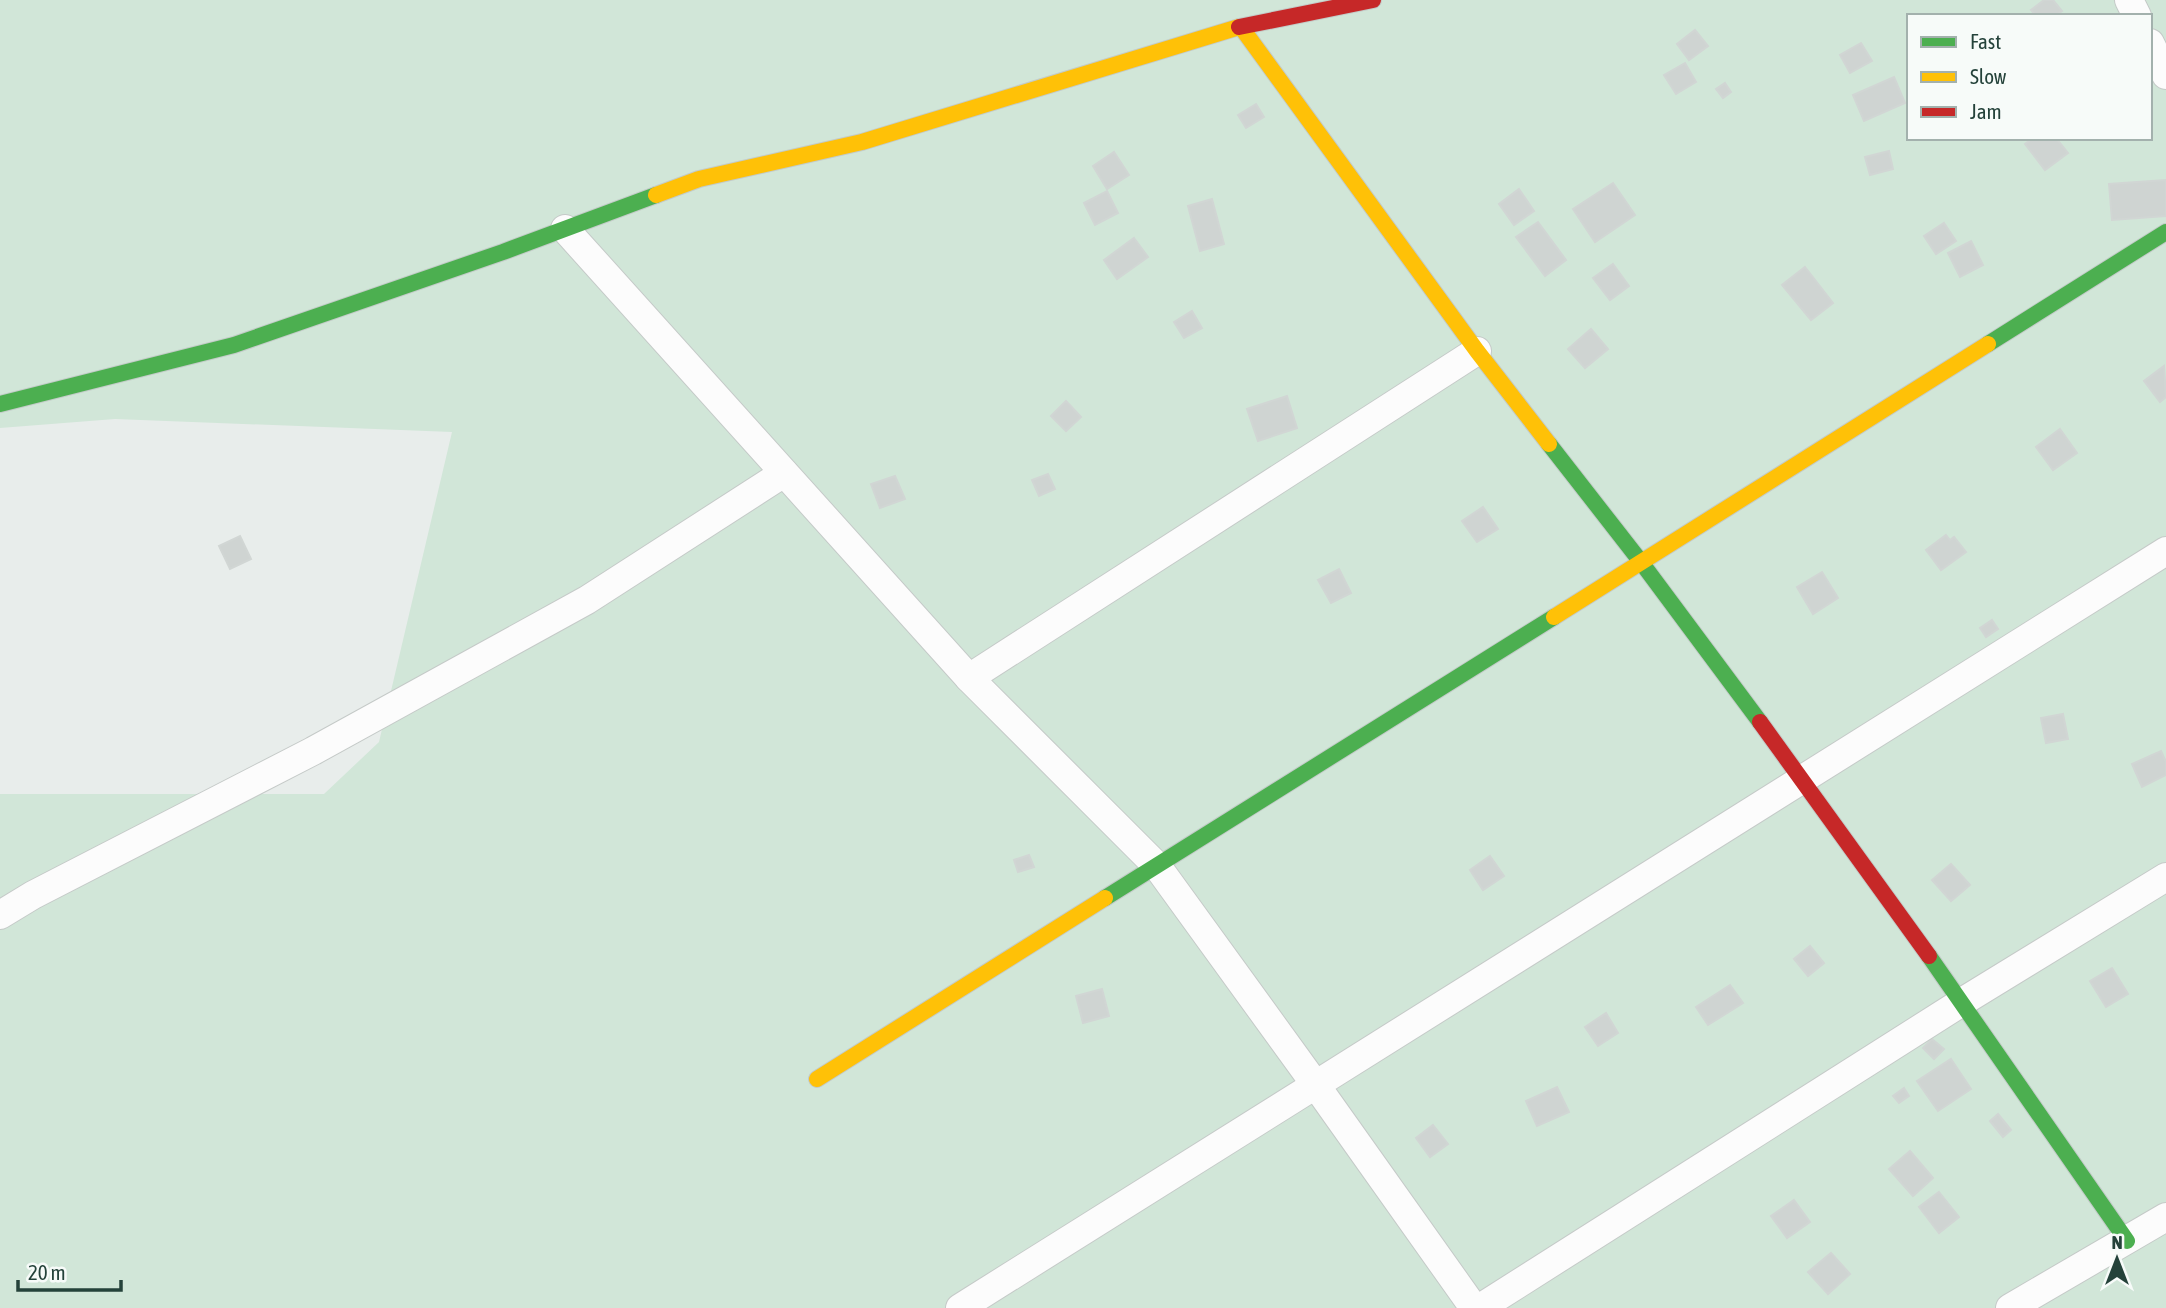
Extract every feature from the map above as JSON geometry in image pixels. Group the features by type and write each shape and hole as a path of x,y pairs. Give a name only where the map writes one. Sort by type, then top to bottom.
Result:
{"street":[{"path":"0,404 234,345 565,229 699,178 862,142 1241,27 1373,0"},
{"path":"1241,27 1477,351 1641,562 1803,780 1962,1002 2127,1241"},
{"path":"2152,47 2166,75"},
{"path":"565,229 969,678 1157,866 1474,1308"},
{"path":"817,1079 2166,232"},
{"path":"969,678 1477,351"},
{"path":"0,915 33,895 313,751 587,600 784,473"},
{"path":"960,1308 2166,551"},
{"path":"1480,1308 1962,1002 2166,877"},
{"path":"2010,1308 2166,1217"}],"green space":[{"path":"0,0 2166,0 2166,1308 0,1308 0,794 324,794 379,742 452,432 115,419 0,428"}],"building":[{"path":"2044,0 2053,0 2062,11 2058,14 2034,14 2031,10"},
{"path":"1695,30 1708,46 1689,60 1677,44"},
{"path":"1861,43 1872,61 1850,73 1840,55"},
{"path":"1685,63 1696,82 1676,94 1664,75"},
{"path":"1894,77 1905,103 1864,121 1853,95"},
{"path":"1725,83 1731,92 1723,98 1716,89"},
{"path":"1256,104 1264,117 1246,128 1238,115"},
{"path":"2030,140 2058,140 2068,153 2045,170 2025,144"},
{"path":"1889,151 1893,169 1870,175 1865,157"},
{"path":"1114,152 1129,175 1107,189 1093,166"},
{"path":"2166,180 2166,216 2112,220 2109,184"},
{"path":"1613,183 1635,215 1595,242 1573,209"},
{"path":"1519,189 1534,211 1514,225 1499,204"},
{"path":"1107,191 1118,213 1095,225 1084,203"},
{"path":"1212,199 1224,244 1200,251 1188,206"},
{"path":"1538,222 1566,260 1545,276 1516,237"},
{"path":"1944,223 1956,241 1936,254 1924,236"},
{"path":"1134,238 1148,257 1117,279 1104,260"},
{"path":"1971,241 1983,265 1960,277 1948,253"},
{"path":"1613,264 1629,286 1610,300 1593,278"},
{"path":"1805,267 1833,303 1811,320 1782,285"},
{"path":"1192,311 1202,328 1184,338 1174,322"},
{"path":"1591,329 1608,349 1585,368 1568,349"},
{"path":"2164,366 2166,397 2160,402 2144,381"},
{"path":"1287,396 1297,428 1258,441 1247,409"},
{"path":"1066,401 1081,417 1066,431 1051,416"},
{"path":"2060,429 2077,453 2053,470 2036,447"},
{"path":"1048,474 1055,489 1039,496 1032,480"},
{"path":"895,476 905,499 880,508 871,484"},
{"path":"1483,507 1498,529 1477,542 1462,521"},
{"path":"1946,535 1950,540 1954,537 1966,552 1941,570 1926,550"},
{"path":"240,536 251,559 230,569 219,546"},
{"path":"1339,569 1351,593 1331,603 1318,580"},
{"path":"1822,572 1838,598 1813,614 1797,587"},
{"path":"1992,620 1998,629 1986,637 1980,628"},
{"path":"2063,714 2068,739 2046,743 2041,718"},
{"path":"2161,751 2166,762 2166,775 2142,787 2132,764"},
{"path":"1029,855 1034,867 1018,872 1014,860"},
{"path":"1490,856 1504,876 1483,890 1470,870"},
{"path":"1951,864 1970,885 1951,901 1932,880"},
{"path":"1810,946 1824,963 1808,976 1794,959"},
{"path":"2112,968 2128,994 2106,1007 2090,981"},
{"path":"1730,985 1743,1003 1708,1025 1696,1007"},
{"path":"1102,989 1109,1016 1083,1023 1076,996"},
{"path":"1606,1013 1618,1033 1598,1046 1585,1027"},
{"path":"1932,1039 1944,1049 1934,1059 1923,1048"},
{"path":"1951,1059 1971,1089 1938,1111 1917,1081"},
{"path":"1557,1087 1569,1112 1537,1126 1526,1101"},
{"path":"1904,1088 1909,1096 1899,1103 1893,1096"},
{"path":"1998,1114 2011,1130 2003,1137 1990,1121"},
{"path":"1433,1125 1448,1144 1430,1157 1416,1138"},
{"path":"1910,1151 1933,1178 1913,1196 1889,1169"},
{"path":"1939,1192 1959,1217 1939,1233 1919,1207"},
{"path":"1794,1200 1810,1222 1787,1238 1771,1216"},
{"path":"1831,1253 1850,1274 1828,1294 1808,1272"}],"traffic: fast":[{"path":"0,404 234,345 503,252 656,195"},
{"path":"1988,344 2166,232"},
{"path":"1549,444 1760,722"},
{"path":"1105,898 1554,617"},
{"path":"1929,956 2127,1241"}],"traffic: slow":[{"path":"656,195 699,179 862,142 1239,27"},
{"path":"1241,27 1477,351 1549,444"},
{"path":"1554,617 1988,344"},
{"path":"817,1079 1105,898"}],"traffic: jam":[{"path":"1239,27 1373,0"},
{"path":"1760,722 1929,956"}]}
